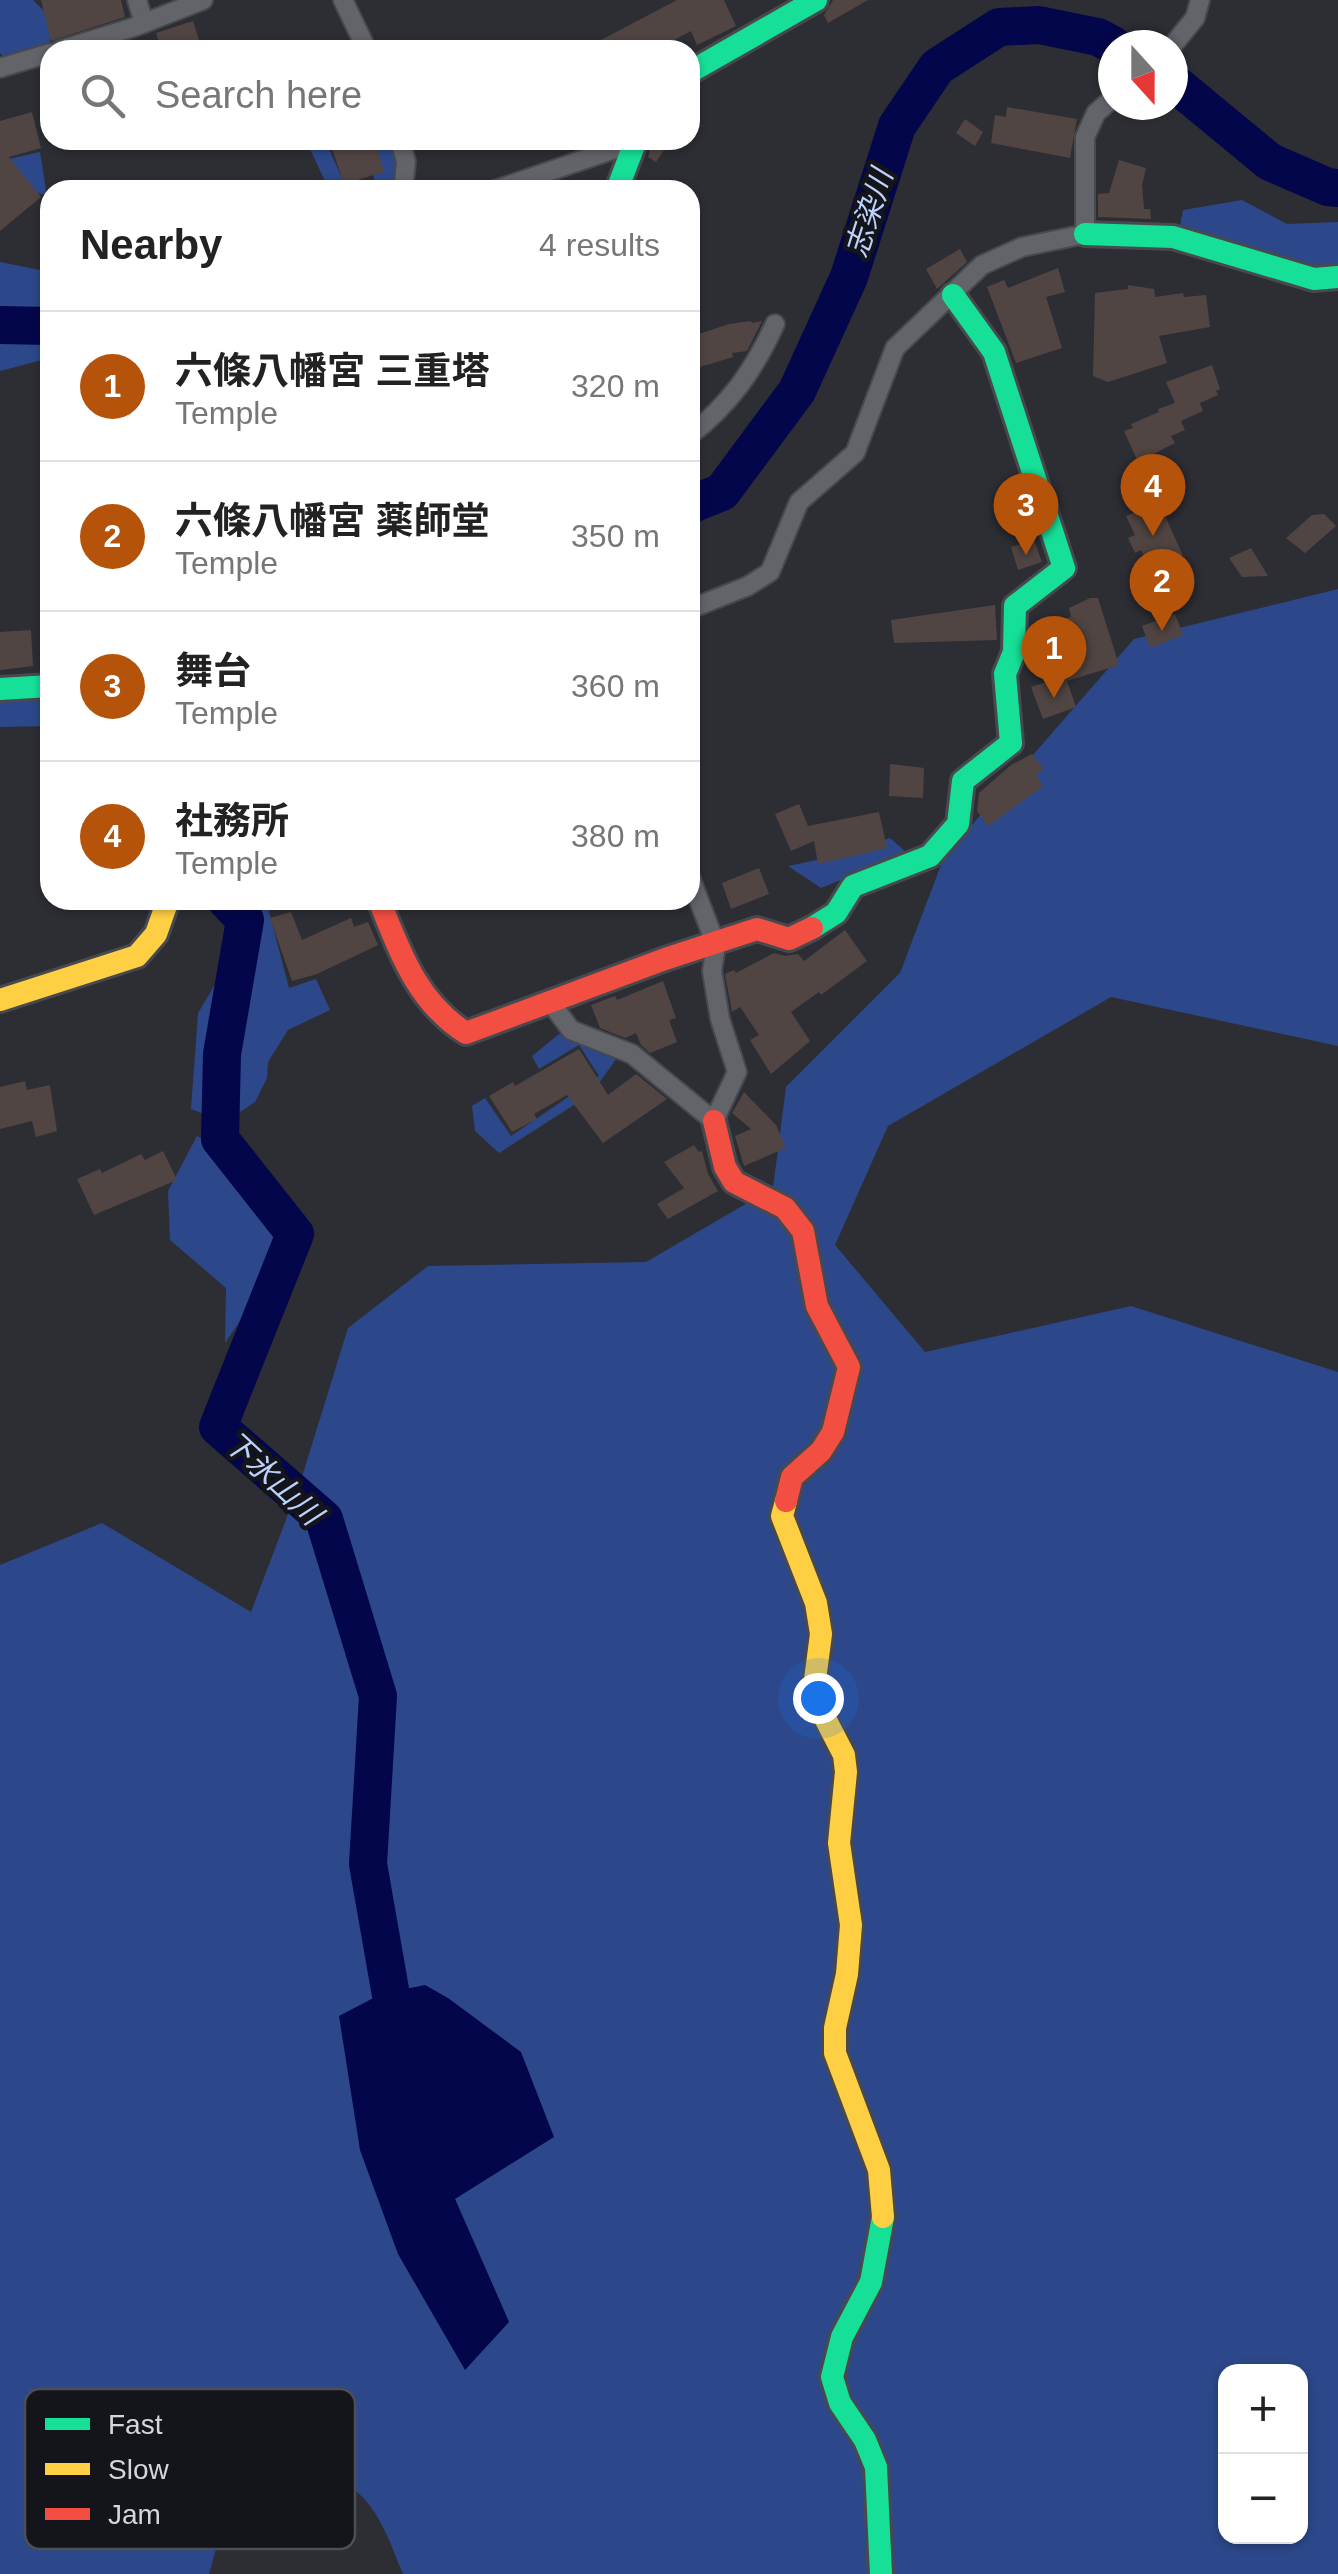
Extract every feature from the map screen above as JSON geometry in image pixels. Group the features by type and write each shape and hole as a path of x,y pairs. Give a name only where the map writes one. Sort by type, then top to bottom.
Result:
{"street":[{"path":"137,0 144,23"},
{"path":"91,40 203,0"},
{"path":"343,0 362,40"},
{"path":"1185,30 1195,18 1200,0"},
{"path":"700,66 812,1"},
{"path":"0,68 40,56"},
{"path":"1084,234 1085,136 1098,110"},
{"path":"403,150 405,180"},
{"path":"524,180 610,150"},
{"path":"621,180 633,150"},
{"path":"700,604 748,586 770,572 799,502 854,453 895,348 982,264 1022,247 1084,234 1173,238 1314,278 1338,278"},
{"path":"383,910 410,977 448,1024 466,1033 665,959 757,930 789,939 823,924 846,906 853,886 930,856 958,824 963,782 1012,743 1005,674 1014,652 1015,606 1064,568 994,352 953,295"},
{"path":"700,426 740,389 775,324"},
{"path":"0,688 40,686"},
{"path":"700,903 716,945 714,987 736,1072 714,1121"},
{"path":"0,1000 137,956 156,934 164,910"},
{"path":"551,1003 571,1030 632,1054 714,1121 727,1173 739,1188 776,1200 791,1212 805,1234 819,1315 849,1367 833,1432 821,1451 792,1477 782,1516 816,1603 821,1634 813,1695 844,1756 846,1772 840,1843 852,1925 835,2028 835,2054 880,2170 884,2226 870,2282 842,2337 832,2377 840,2403 865,2440 876,2468 881,2574"}],"shaded area":[{"path":"0,0 33,0 52,19 50,40 40,40 40,48 4,58 0,53"},
{"path":"311,150 329,150 343,180 324,180"},
{"path":"370,150 398,150 400,168 394,180 374,180"},
{"path":"40,152 44,180 40,180 40,194 3,181 0,161"},
{"path":"1242,200 1287,224 1338,222 1338,274 1179,232 1183,210"},
{"path":"0,262 40,270 40,361 0,371"},
{"path":"1338,589 1338,1046 1111,997 888,1126 835,1245 925,1352 1131,1306 1338,1372 1338,2574 403,2574 383,2527 355,2490 355,2389 25,2389 25,2549 217,2549 209,2574 0,2574 0,1565 102,1523 251,1612 301,1480 348,1328 428,1266 646,1262 773,1188 786,1087 900,973 944,857 1134,639","holes":["339,2017 455,2199 509,2322"]},
{"path":"40,698 40,726 0,727 0,701"},
{"path":"890,838 907,853 821,888 788,866 836,856"},
{"path":"227,910 269,910 289,988 316,979 330,1010 288,1030 268,1062 267,1078 255,1102 225,1122 191,1109 198,1013 216,983"},
{"path":"559,1034 617,1058 591,1094 499,1153 475,1131 472,1106 485,1098 511,1136 599,1076 579,1045 539,1069 532,1056"},
{"path":"197,1136 257,1170 304,1227 225,1343 226,1288 170,1240 168,1191"},
{"path":"425,1985 521,2052 554,2137 455,2199 509,2322 465,2370 398,2254 360,2150 339,2016 381,1994"}],"building":[{"path":"41,0 121,0 125,17 51,40"},
{"path":"677,0 724,0 736,26 700,44 691,31 674,40 601,40"},
{"path":"833,0 868,0 828,23 824,15"},
{"path":"193,21 199,40 158,40 156,33"},
{"path":"1007,107 1077,119 1070,158 991,143 995,115 1006,117"},
{"path":"32,112 40,148 9,157 40,198 0,231 0,121"},
{"path":"965,119 983,132 975,146 956,133"},
{"path":"332,150 378,150 384,172 343,180"},
{"path":"650,150 664,150 656,162 648,157"},
{"path":"1119,160 1146,168 1142,185 1144,209 1150,209 1151,219 1098,217 1098,194 1109,193"},
{"path":"960,249 967,262 937,289 926,269"},
{"path":"1058,268 1065,292 1046,297 1062,348 1016,363 987,287 1004,280 1008,288"},
{"path":"1128,285 1154,289 1155,297 1206,295 1210,327 1159,336 1167,363 1108,382 1093,376 1095,293 1128,289"},
{"path":"762,321 747,351 700,367 700,334 729,324"},
{"path":"1212,365 1220,389 1216,391 1218,395 1200,403 1203,411 1181,421 1185,430 1171,436 1175,443 1138,462 1124,431 1175,403 1166,382"},
{"path":"1159,502 1183,556 1151,569 1141,550 1135,553 1128,538 1135,535 1126,516"},
{"path":"1324,514 1336,526 1305,553 1286,538 1312,515"},
{"path":"1034,540 1042,562 1018,570 1011,547"},
{"path":"1251,548 1268,576 1242,577 1229,558"},
{"path":"1098,598 1119,665 1067,681 1076,707 1043,719 1031,687 1058,678 1042,625 1071,617 1069,608"},
{"path":"995,605 997,640 894,643 891,620"},
{"path":"1175,614 1183,635 1150,648 1142,626"},
{"path":"31,630 33,666 0,670 0,632"},
{"path":"1032,754 1044,769 1036,775 1043,786 988,826 977,811 979,793 1011,765"},
{"path":"890,764 924,768 923,798 889,796"},
{"path":"799,804 808,826 879,812 887,848 818,864 814,841 791,851 775,814"},
{"path":"759,868 769,894 731,909 722,883"},
{"path":"291,912 302,940 351,918 354,927 368,922 378,945 317,974 292,981 270,918"},
{"path":"845,930 867,961 791,1012 810,1041 771,1074 750,1040 759,1035 740,1007 732,1012 725,974 734,970 736,973 774,953 798,954 804,961"},
{"path":"663,981 676,1018 669,1020 677,1042 650,1053 636,1033 625,1038 600,1028 591,1005 615,996 617,1000"},
{"path":"579,1049 608,1095 636,1074 667,1099 603,1143 567,1095 534,1114 537,1119 512,1132 489,1096 513,1082 515,1086"},
{"path":"25,1081 27,1090 50,1085 57,1131 36,1137 32,1121 0,1129 0,1087"},
{"path":"744,1092 776,1125 786,1148 744,1166 735,1136 751,1129 732,1113"},
{"path":"694,1145 702,1151 718,1191 668,1219 657,1204 684,1188 664,1162"},
{"path":"163,1151 177,1180 94,1215 77,1179 100,1169 102,1173 141,1154 145,1160"}],"waterway":[{"name":"志染川","path":"700,501 722,492 797,391 849,277 897,126 937,67 999,27 1039,25 1098,37"},
{"name":"志染川","path":"1188,94 1270,162 1338,188"},
{"name":"志染川","path":"0,325 40,326"},
{"name":"下氷山川","path":"236,910 245,920 222,1054 220,1139 295,1234 218,1427 324,1519 378,1696 368,1864 398,2035"}],"traffic: fast":[{"path":"700,66 816,0"},
{"path":"621,180 632,150"},
{"path":"1085,234 1173,237 1314,279 1338,277"},
{"path":"812,928 836,913 853,886 930,856 958,824 963,781 1011,743 1005,674 1014,652 1015,606 1064,568 994,352 953,295"},
{"path":"0,689 40,687"},
{"path":"881,2574 876,2467 865,2440 840,2403 832,2377 842,2337 871,2282 883,2217"}],"traffic: slow":[{"path":"0,1000 137,956 156,934 164,910"},
{"path":"786,1501 782,1516 816,1603 821,1634 813,1695 844,1755 846,1772 839,1843 851,1925 847,1974 835,2028 835,2053 879,2170 883,2217"}],"traffic: jam":[{"path":"383,910 422,991 449,1021 466,1033 757,929 789,939 812,928"},
{"path":"714,1121 725,1167 734,1182 785,1208 803,1231 817,1306 849,1367 833,1432 821,1451 792,1477 786,1501"}],"place":[{"name":"社務所","path":"1153,536"},
{"name":"舞台","path":"1026,555"},
{"name":"六條八幡宮 薬師堂","path":"1162,631"},
{"name":"六條八幡宮 三重塔","path":"1054,698"}]}
